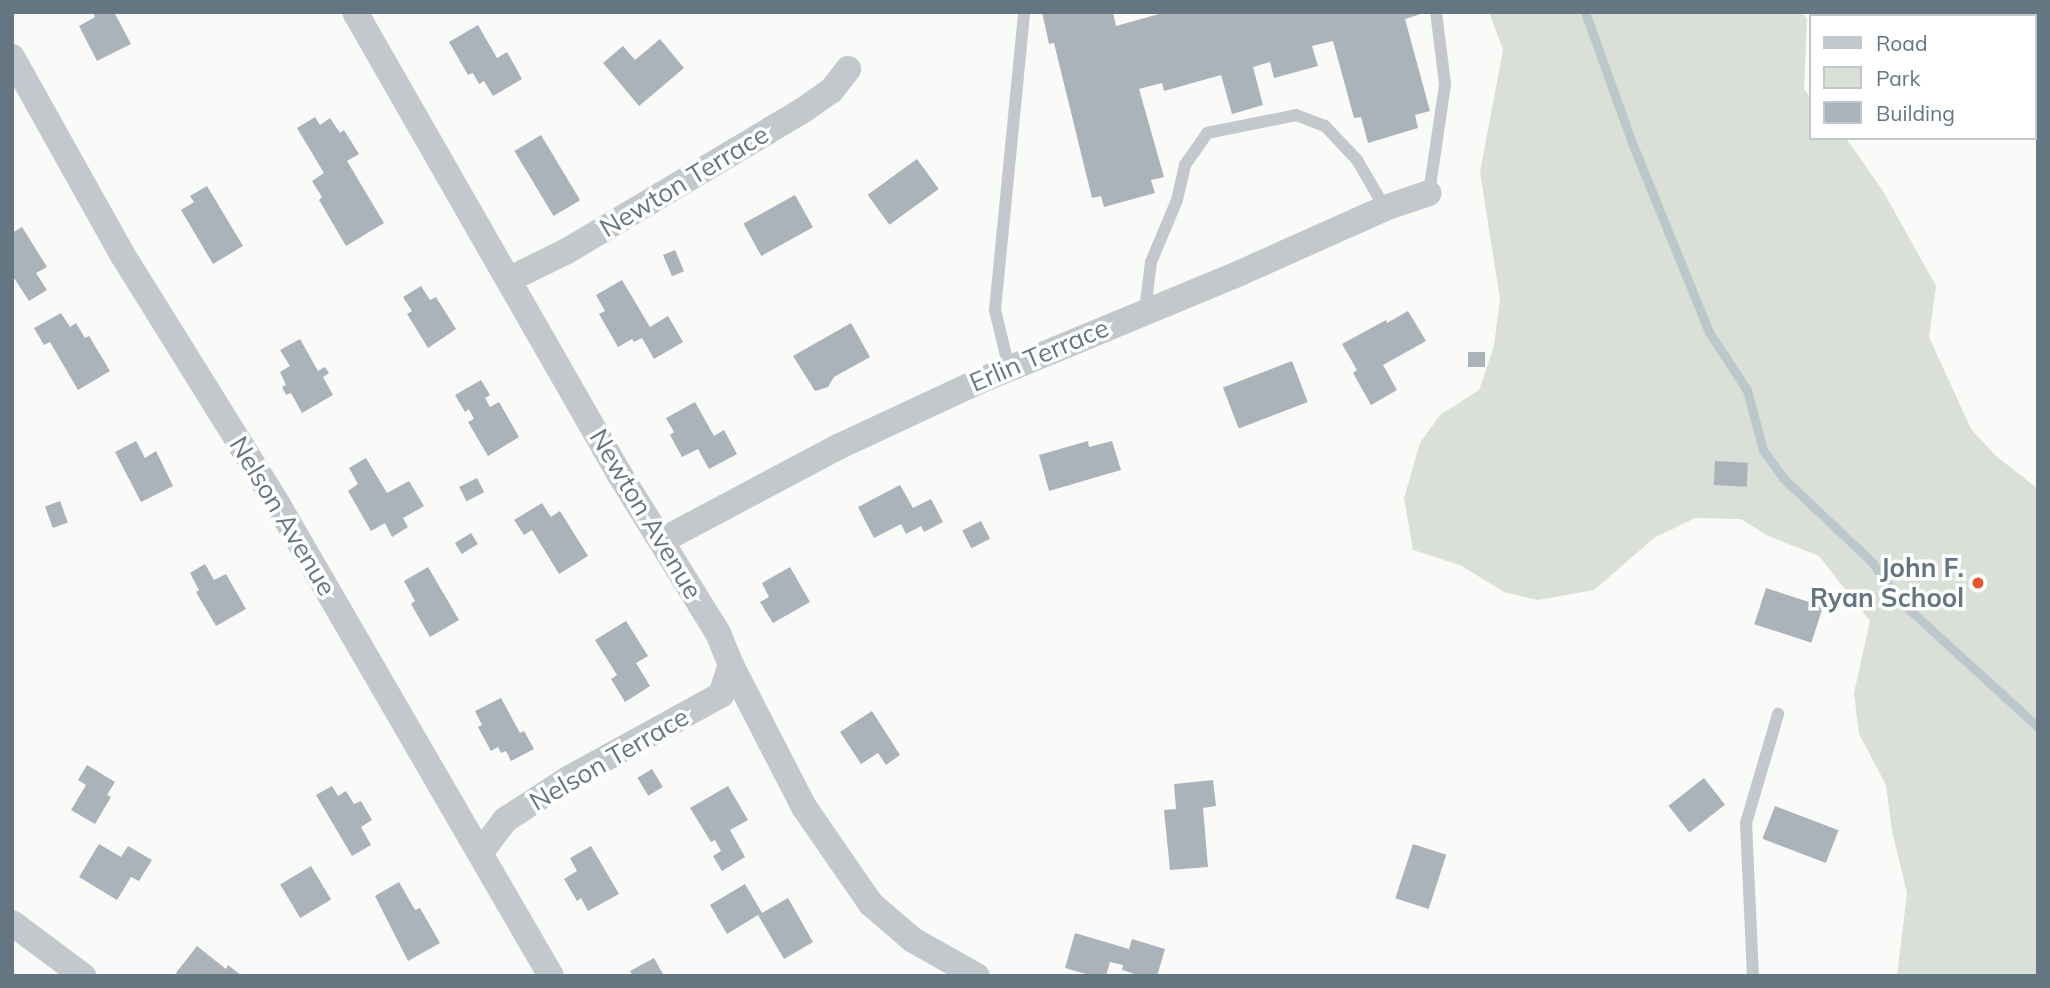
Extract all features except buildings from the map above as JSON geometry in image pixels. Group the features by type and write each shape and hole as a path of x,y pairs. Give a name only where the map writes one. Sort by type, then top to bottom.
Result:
{"street":[{"name":"Newton Avenue","path":"355,12 620,475 718,634 731,665 804,807 872,904 913,940 977,976"},
{"name":"Nelson Avenue","path":"12,57 122,254 286,517 551,976"},
{"name":"Newton Terrace","path":"510,279 567,251 802,111 831,90 848,69"},
{"name":"Erlin Terrace","path":"661,541 840,446 1009,368 1240,273 1385,208 1429,193"},
{"name":"Nelson Terrace","path":"481,852 505,820 568,779 721,695 731,665"},
{"path":"12,923 83,976"}],"lane":[{"path":"1009,368 995,310 1024,12"},
{"path":"1429,193 1445,84 1436,12"},
{"path":"1145,310 1151,262 1177,200 1185,165 1207,134 1296,115 1325,126 1357,160 1385,208"},
{"path":"1753,976 1746,823 1778,714"}],"green space":[{"path":"1489,12 1803,12 1807,20 1804,89 1808,94 1808,140 1847,140 1883,191 1936,286 1929,337 1971,429 1996,456 2038,489 2038,976 1897,976 1907,893 1892,831 1886,785 1859,734 1854,693 1870,621 1819,556 1766,535 1741,519 1695,518 1654,538 1594,590 1538,600 1504,592 1460,565 1413,550 1404,498 1420,443 1440,415 1479,390 1494,346 1500,299 1480,172 1503,50"}],"waterway":[{"path":"1585,12 1633,145 1709,332 1747,390 1763,450 1783,478 1872,562 1900,601 2038,727"}],"place":[{"name":"John F. Ryan School","path":"1978,583"}]}
